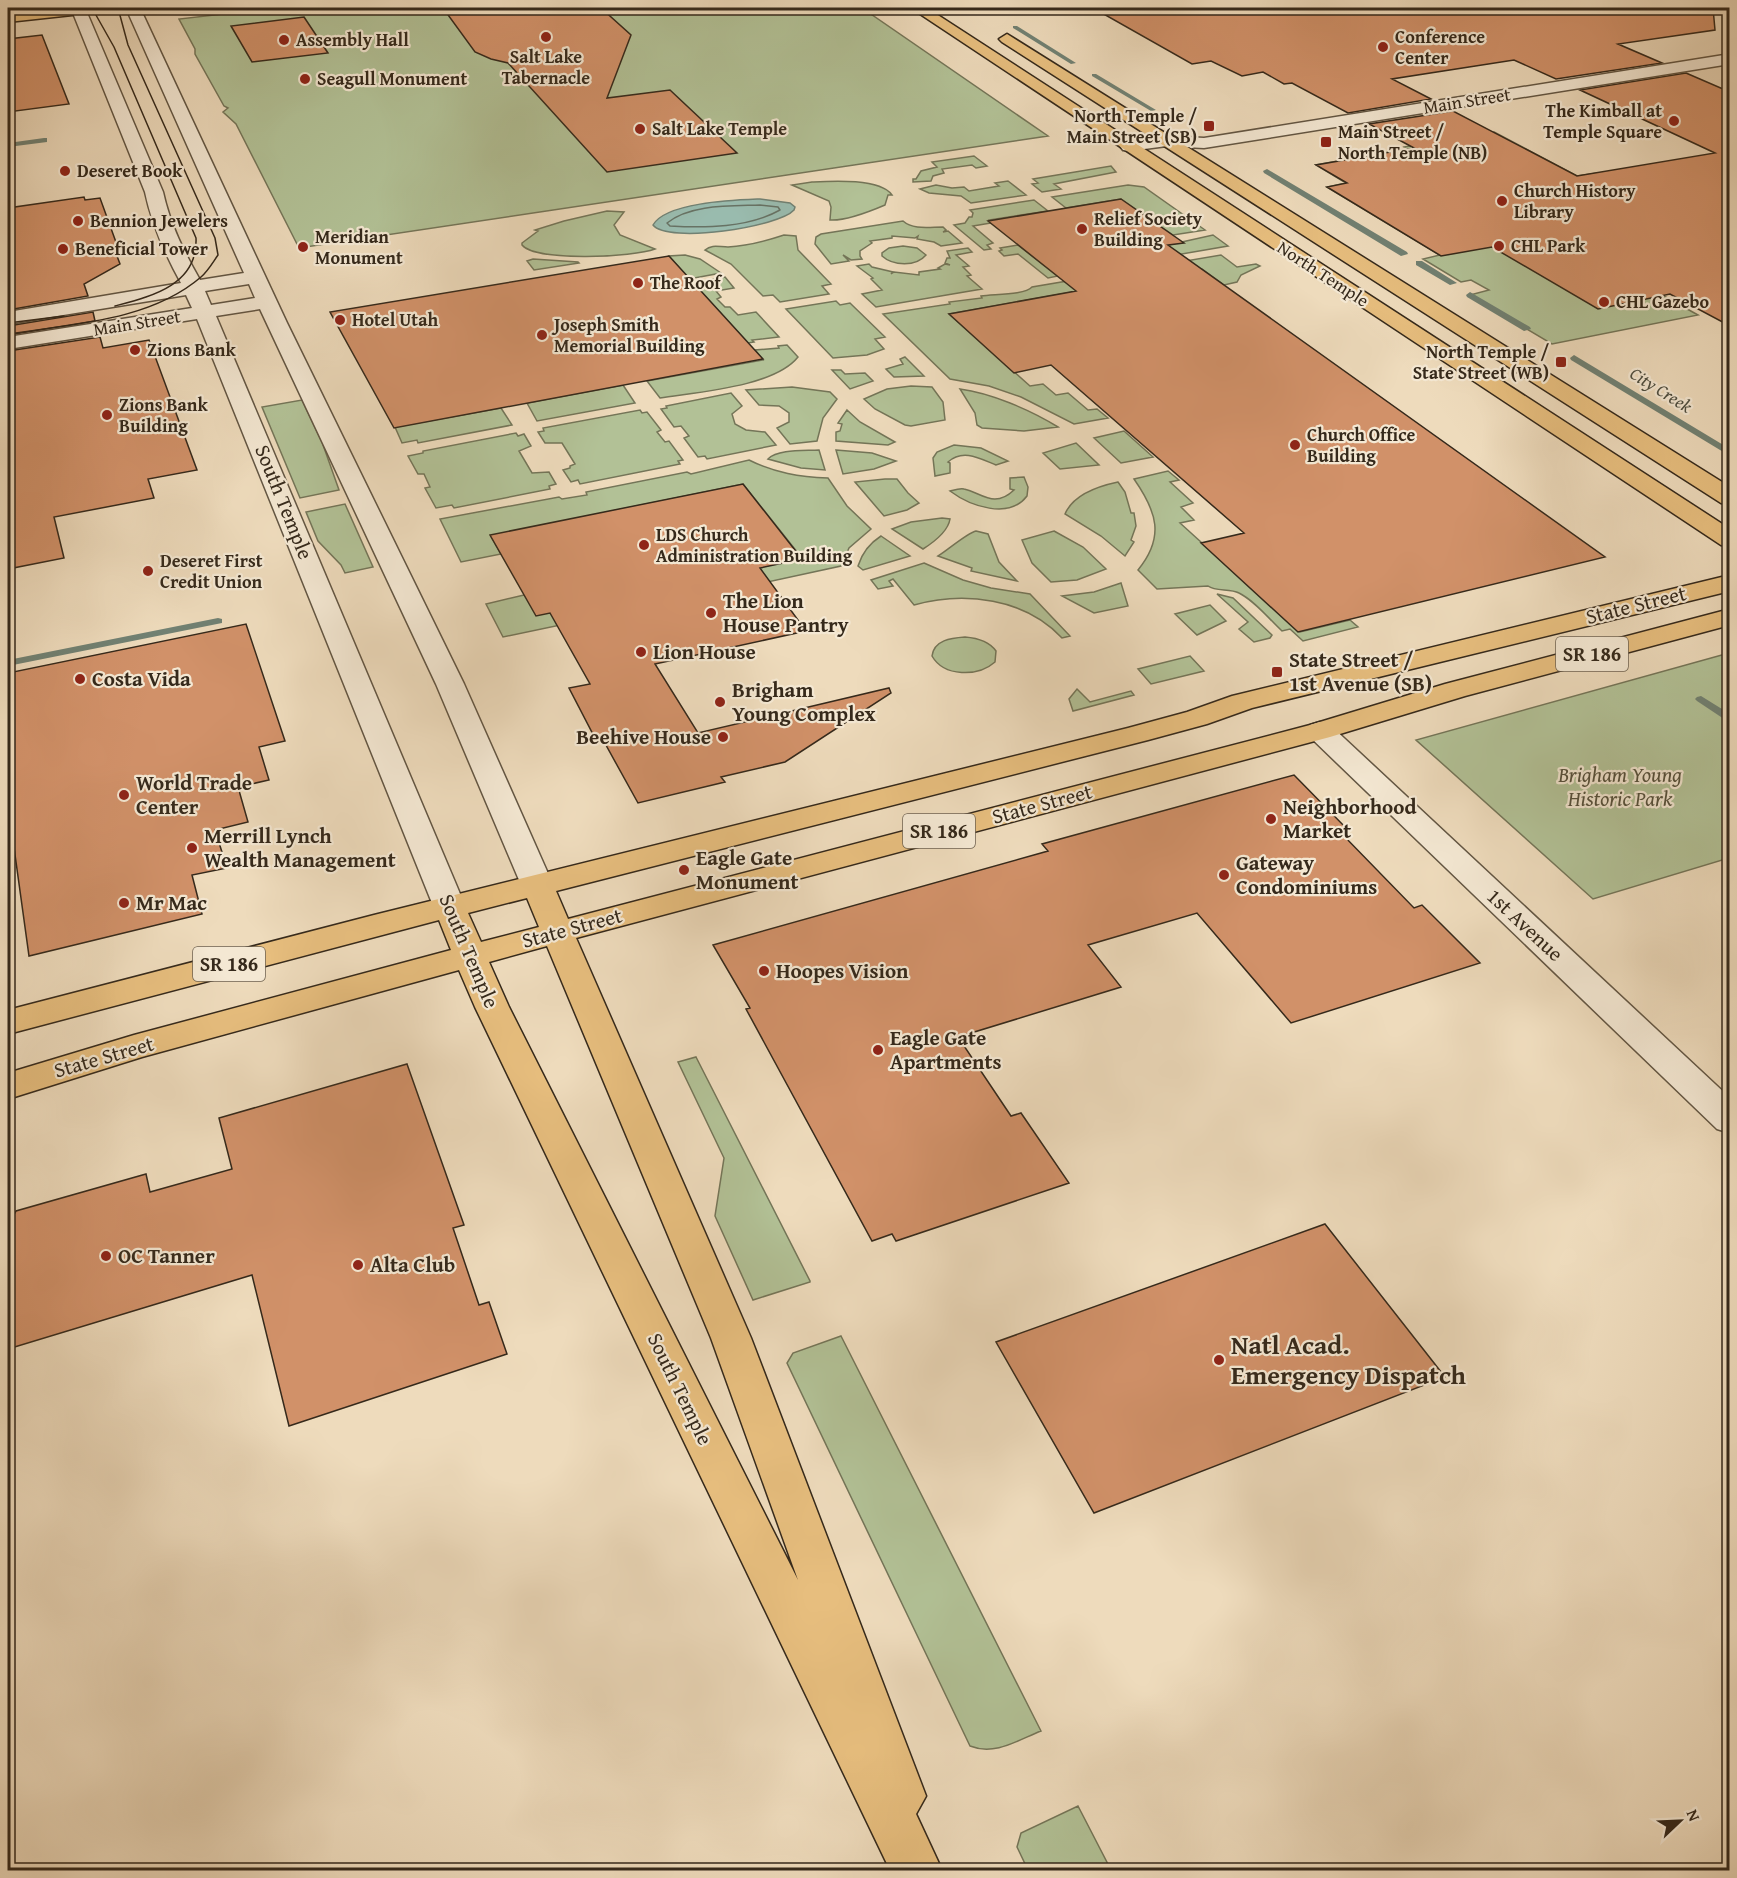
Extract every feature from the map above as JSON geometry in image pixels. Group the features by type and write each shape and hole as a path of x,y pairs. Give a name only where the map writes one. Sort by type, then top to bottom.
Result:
{"main road":[{"path":"8,18 100,8"},
{"name":"North Temple","path":"918,8 1730,540"},
{"name":"North Temple","path":"989,28 1730,498"},
{"name":"State Street","path":"8,1022 1138,734 1197,718 1242,702 1730,583"},
{"name":"State Street","path":"8,1086 134,1047 558,932 1320,731 1455,690 1730,617"},
{"path":"538,887 746,1374 926,1870"},
{"name":"South Temple","path":"450,908 492,1007 917,1870"}],"street":[{"path":"133,8 267,302 450,684 538,887"},
{"name":"South Temple","path":"78,9 154,192 159,215 199,299 450,908"},
{"name":"Main Street","path":"1136,151 1204,143 1730,59"},
{"name":"Main Street","path":"8,343 199,299 256,277"},
{"name":"Main Street","path":"8,318 199,299 267,302"},
{"name":"1st Avenue","path":"1320,731 1730,1120"}],"green space":[{"path":"277,8 862,8 1048,136 299,248 236,124 223,112 228,108 224,106 195,54 195,49 179,19"},
{"name":"CHL Park","path":"1494,132 1577,176 1597,173 1678,213 1556,236 1698,315 1552,344 1470,295 1489,290 1471,280 1461,282 1423,259 1440,255 1327,187 1346,183 1316,165"},
{"path":"974,156 987,166 976,168 972,165 942,169 944,173 933,176 931,181 913,182 921,171 937,167 932,162"},
{"path":"1111,166 1116,172 1054,184 1061,189 1042,192 1032,184 1038,183 1033,179"},
{"path":"1008,181 1026,195 971,203 961,196 929,193 920,189 936,185 952,188 964,187 969,191 999,186 995,183"},
{"path":"812,182 866,183 886,190 892,195 888,195 885,205 865,213 830,220 829,201 792,185"},
{"path":"1128,185 1144,187 1205,230 1173,235 1121,199 1066,208 1052,197"},
{"path":"1034,200 1048,211 989,220 991,223 973,226 993,243 987,245 991,249 984,250 954,225 965,223 969,217 972,217 973,213 970,210"},
{"path":"607,211 624,212 614,225 620,235 655,249 607,256 565,256 546,254 522,245 538,231 535,230"},
{"path":"903,221 916,227 943,227 946,230 943,232 948,231 962,243 941,246 934,242 917,239 918,236 915,238 892,236 892,238 870,241 872,243 860,251 862,259 851,260 843,255 849,261 831,264 815,244 816,237 821,234"},
{"path":"784,235 796,236 798,250 831,284 822,286 829,294 780,302 773,295 763,296 731,264 705,250 713,246 728,247 749,244"},
{"path":"1213,235 1228,246 1176,255 1164,246"},
{"path":"1018,245 1045,266 1066,263 1068,274 1048,278 1018,254 1004,256 999,251 1002,250 1000,248"},
{"path":"903,246 917,248 926,255 916,262 904,264 892,262 882,256 882,253 889,248"},
{"path":"968,248 972,252 956,255 969,266 963,267 971,275 967,276 982,289 876,307 862,294 882,290 871,279 873,278 857,266 869,264 872,267 893,272 891,274 894,272 919,275 919,272 940,269 938,268 945,264 950,265 945,263 947,258 950,258 947,251"},
{"path":"685,255 700,259 721,273 689,279 669,256"},
{"path":"1221,255 1237,267 1256,264 1260,266 1241,275 1237,282 1224,285 1202,269 949,314 1030,386 1043,384 1056,395 1068,393 1088,410 1097,409 1108,418 1074,424 1021,397 989,386 950,379 883,314 950,304 949,302 982,298 981,296 1016,293 1032,287"},
{"path":"533,259 579,263 534,270 527,261"},
{"path":"725,277 734,288 716,291 721,297 717,299 738,315 756,312 779,337 752,340 754,342 748,343 693,283"},
{"path":"836,301 840,305 850,303 885,337 875,339 884,349 867,355 833,358 786,309"},
{"path":"787,345 798,357 787,367 754,382 660,398 647,381 763,360 755,350"},
{"path":"905,357 924,376 894,377 886,369 903,364 900,359"},
{"path":"832,370 841,370 845,374 865,373 873,381 850,389"},
{"path":"623,385 635,403 537,421 527,403"},
{"path":"911,386 932,387 943,402 945,420 905,425 875,409 864,399 887,389"},
{"path":"792,387 830,392 837,399 823,418 817,441 790,444 777,428 789,422 789,413 779,406 759,405 746,390"},
{"path":"960,389 1009,403 1058,427 1024,431 982,428 977,425 975,413"},
{"path":"731,393 742,406 732,414 735,424 746,430 765,432 776,445 707,459 705,456 698,457 684,438 689,436 681,426 674,427 661,409 667,408 666,406"},
{"path":"302,400 322,442 339,490 300,498 262,407"},
{"path":"501,408 512,425 418,443 417,440 402,443 395,427"},
{"path":"640,410 642,413 647,412 661,430 657,432 665,442 669,441 683,460 678,461 680,464 580,484 578,480 571,482 563,470 575,464 562,443 545,443 538,432 544,431 543,428"},
{"path":"847,410 860,422 895,442 888,445 836,441 836,432 840,431 842,424 838,423"},
{"path":"1124,431 1153,457 1121,463 1094,438"},
{"path":"516,433 518,436 524,434 531,446 519,451 532,473 549,472 556,484 549,486 550,489 454,508 452,505 436,508 425,488 430,487 424,474 418,474 408,456 423,453 423,451"},
{"path":"1076,443 1099,465 1060,469 1043,453"},
{"path":"954,445 981,448 1008,461 996,465 972,456 960,456 948,462 950,473 935,476 933,458 937,452"},
{"path":"819,450 825,470 801,468 768,459 785,452"},
{"path":"836,450 872,453 896,461 874,469 843,474"},
{"path":"749,460 788,474 828,478 847,506 871,529 849,548 841,566 763,583 753,569 802,558 743,484 491,536 501,554 461,562 440,519 559,497 562,499 587,495 586,492 687,472 691,474"},
{"path":"1168,471 1179,480 1170,482 1193,503 1181,507 1194,520 1180,523 1300,632 1350,620 1358,627 1303,641 1290,629 1282,631 1245,596 1235,592 1208,586 1157,589 1138,570 1152,546 1155,524 1148,502 1134,479"},
{"path":"1024,477 1028,487 1027,496 1019,503 1000,509 978,506 950,491 962,489 988,498 1000,498 1014,490 1010,489 1010,478"},
{"path":"897,479 919,503 907,510 884,516 855,482"},
{"path":"1118,482 1125,492 1131,513 1134,513 1136,526 1131,540 1134,542 1125,556 1101,536 1065,514 1080,497 1095,489"},
{"path":"345,504 373,567 345,573 341,565 318,541 306,512"},
{"path":"950,519 949,524 936,540 923,549 892,529 911,522"},
{"path":"976,531 988,534 999,562 1017,581 971,571 972,568 938,556"},
{"path":"1054,531 1083,547 1106,569 1077,580 1051,582 1032,563 1022,540"},
{"path":"881,536 910,556 863,570 858,566 862,557 870,545"},
{"path":"924,563 963,580 991,588 1030,594 1070,636 1062,638 1030,614 1012,606 973,599 933,601 914,605 893,579 889,581 893,586 878,589 871,580"},
{"path":"1121,583 1128,606 1094,613 1062,596 1094,592"},
{"path":"665,588 689,598 503,637 486,604 524,595"},
{"path":"1217,594 1233,598 1272,635 1270,638 1254,642 1239,629 1248,622"},
{"path":"1210,605 1226,621 1197,635 1175,614"},
{"path":"965,637 978,639 990,645 996,651 995,662 988,667 971,672 953,671 937,663 932,656 936,646 949,639"},
{"name":"Brigham Young Historic Park","path":"1729,653 1729,858 1593,899 1416,740"},
{"path":"1190,656 1204,671 1151,684 1138,669"},
{"path":"1077,689 1090,702 1131,691 1134,695 1073,711 1069,699"},
{"path":"696,1057 810,1282 753,1300 715,1216 724,1158 678,1062"},
{"path":"841,1336 1041,1731 997,1748 979,1749 970,1746 787,1363 793,1353"},
{"path":"1078,1806 1111,1870 1028,1870 1017,1847 1021,1833"}],"water":[{"path":"760,199 790,203 795,207 784,216 768,222 724,231 679,233 663,231 653,225 660,217 686,207"}],"building":[{"path":"443,8 601,8 631,35 607,98 670,90 737,153 607,172 508,63 475,52"},
{"name":"Conference Center","path":"1093,8 1713,8 1715,30 1618,44 1662,63 1556,79 1514,60 1392,79 1431,99 1348,113 1292,83 1284,84 1263,72 1242,76 1211,61 1192,64"},
{"name":"Assembly Hall","path":"304,17 328,53 252,62 231,26"},
{"path":"42,35 69,104 8,112 8,39"},
{"path":"1686,73 1730,92 1730,326 1670,294 1598,309 1492,247 1441,256 1327,187 1347,183 1316,165 1414,148 1369,124 1453,111 1577,176 1715,153 1580,90"},
{"name":"Beneficial Tower","path":"84,197 85,200 100,198 121,256 117,256 120,264 84,284 88,296 8,310 8,208"},
{"name":"Church Office Building","path":"1121,199 1184,243 1168,245 1605,557 1298,632 1201,543 1244,533 1051,365 1014,373 949,314 1076,291 988,221"},
{"name":"Joseph Smith Memorial Building","path":"669,256 763,359 394,428 330,312"},
{"path":"93,312 95,321 8,335 8,326"},
{"name":"Zions Bank Building","path":"100,337 103,348 149,340 197,470 148,479 154,498 54,517 64,558 8,569 8,351"},
{"path":"743,484 802,559 760,568 806,631 655,664 698,733 889,688 891,693 785,762 721,777 725,782 638,803 602,738 596,740 569,688 590,684 550,613 536,616 490,535"},
{"name":"World Trade Center","path":"246,624 285,741 259,747 269,780 238,787 248,822 215,830 227,868 192,875 202,914 29,956 8,804 8,673"},
{"path":"1294,775 1349,831 1341,833 1414,908 1422,905 1480,963 1291,1023 1197,913 1088,945 1121,987 958,1037 1011,1116 1021,1113 1069,1183 896,1241 892,1234 872,1241 746,1009 750,1008 713,945 1048,851 1042,844"},
{"name":"Alta Club","path":"407,1064 464,1225 453,1228 479,1305 489,1302 507,1354 289,1426 252,1275 8,1349 8,1224 16,1211 146,1174 150,1192 232,1169 219,1118"},
{"name":"Natl Acad. Emergency Dispatch","path":"1325,1224 1445,1377 1094,1513 996,1342"}],"waterway":[{"name":"City Creek","path":"986,8 992,11"},
{"name":"City Creek","path":"1015,27 1073,63"},
{"name":"City Creek","path":"1094,75 1153,110"},
{"name":"City Creek","path":"8,145 44,140"},
{"name":"City Creek","path":"1267,171 1404,254"},
{"name":"City Creek","path":"1419,263 1453,283"},
{"name":"City Creek","path":"1470,295 1527,329"},
{"name":"City Creek","path":"1574,358 1730,453"},
{"path":"8,663 218,621"},
{"path":"1701,699 1730,720"}],"tram line":[{"path":"92,8 114,47 196,238 195,254 181,278 170,286 144,298 115,306"},
{"path":"8,334 109,318 158,303 181,292 201,277 218,255 215,238 128,45 118,8"},
{"path":"8,323 64,316"}],"place":[{"name":"Salt Lake Tabernacle","path":"546,37"},
{"name":"Assembly Hall","path":"284,40"},
{"name":"Conference Center","path":"1383,47"},
{"name":"Seagull Monument","path":"305,79"},
{"name":"The Kimball at Temple Square","path":"1674,121"},
{"name":"North Temple / Main Street (SB)","path":"1209,126"},
{"name":"Salt Lake Temple","path":"640,129"},
{"name":"Main Street / North Temple (NB)","path":"1326,142"},
{"name":"Deseret Book","path":"65,171"},
{"name":"Church History Library","path":"1502,201"},
{"name":"Bennion Jewelers","path":"78,221"},
{"name":"Relief Society Building","path":"1082,229"},
{"name":"CHL Park","path":"1499,246"},
{"name":"Meridian Monument","path":"303,247"},
{"name":"Beneficial Tower","path":"63,249"},
{"name":"The Roof","path":"638,283"},
{"name":"CHL Gazebo","path":"1604,302"},
{"name":"Hotel Utah","path":"340,320"},
{"name":"Joseph Smith Memorial Building","path":"542,335"},
{"name":"Zions Bank","path":"135,350"},
{"name":"North Temple / State Street (WB)","path":"1561,362"},
{"name":"Zions Bank Building","path":"107,415"},
{"name":"Church Office Building","path":"1295,445"},
{"name":"LDS Church Administration Building","path":"644,545"},
{"name":"Deseret First Credit Union","path":"148,571"},
{"name":"The Lion House Pantry","path":"711,613"},
{"name":"Lion House","path":"641,652"},
{"name":"State Street / 1st Avenue (SB)","path":"1277,672"},
{"name":"Costa Vida","path":"80,679"},
{"name":"Brigham Young Complex","path":"720,702"},
{"name":"Beehive House","path":"723,737"},
{"name":"World Trade Center","path":"124,795"},
{"name":"Neighborhood Market","path":"1271,819"},
{"name":"Merrill Lynch Wealth Management","path":"192,848"},
{"name":"Eagle Gate Monument","path":"684,870"},
{"name":"Gateway Condominiums","path":"1224,875"},
{"name":"Mr Mac","path":"124,903"},
{"name":"Hoopes Vision","path":"764,971"},
{"name":"Eagle Gate Apartments","path":"878,1050"},
{"name":"OC Tanner","path":"106,1256"},
{"name":"Alta Club","path":"358,1265"},
{"name":"Natl Acad. Emergency Dispatch","path":"1219,1360"}]}
